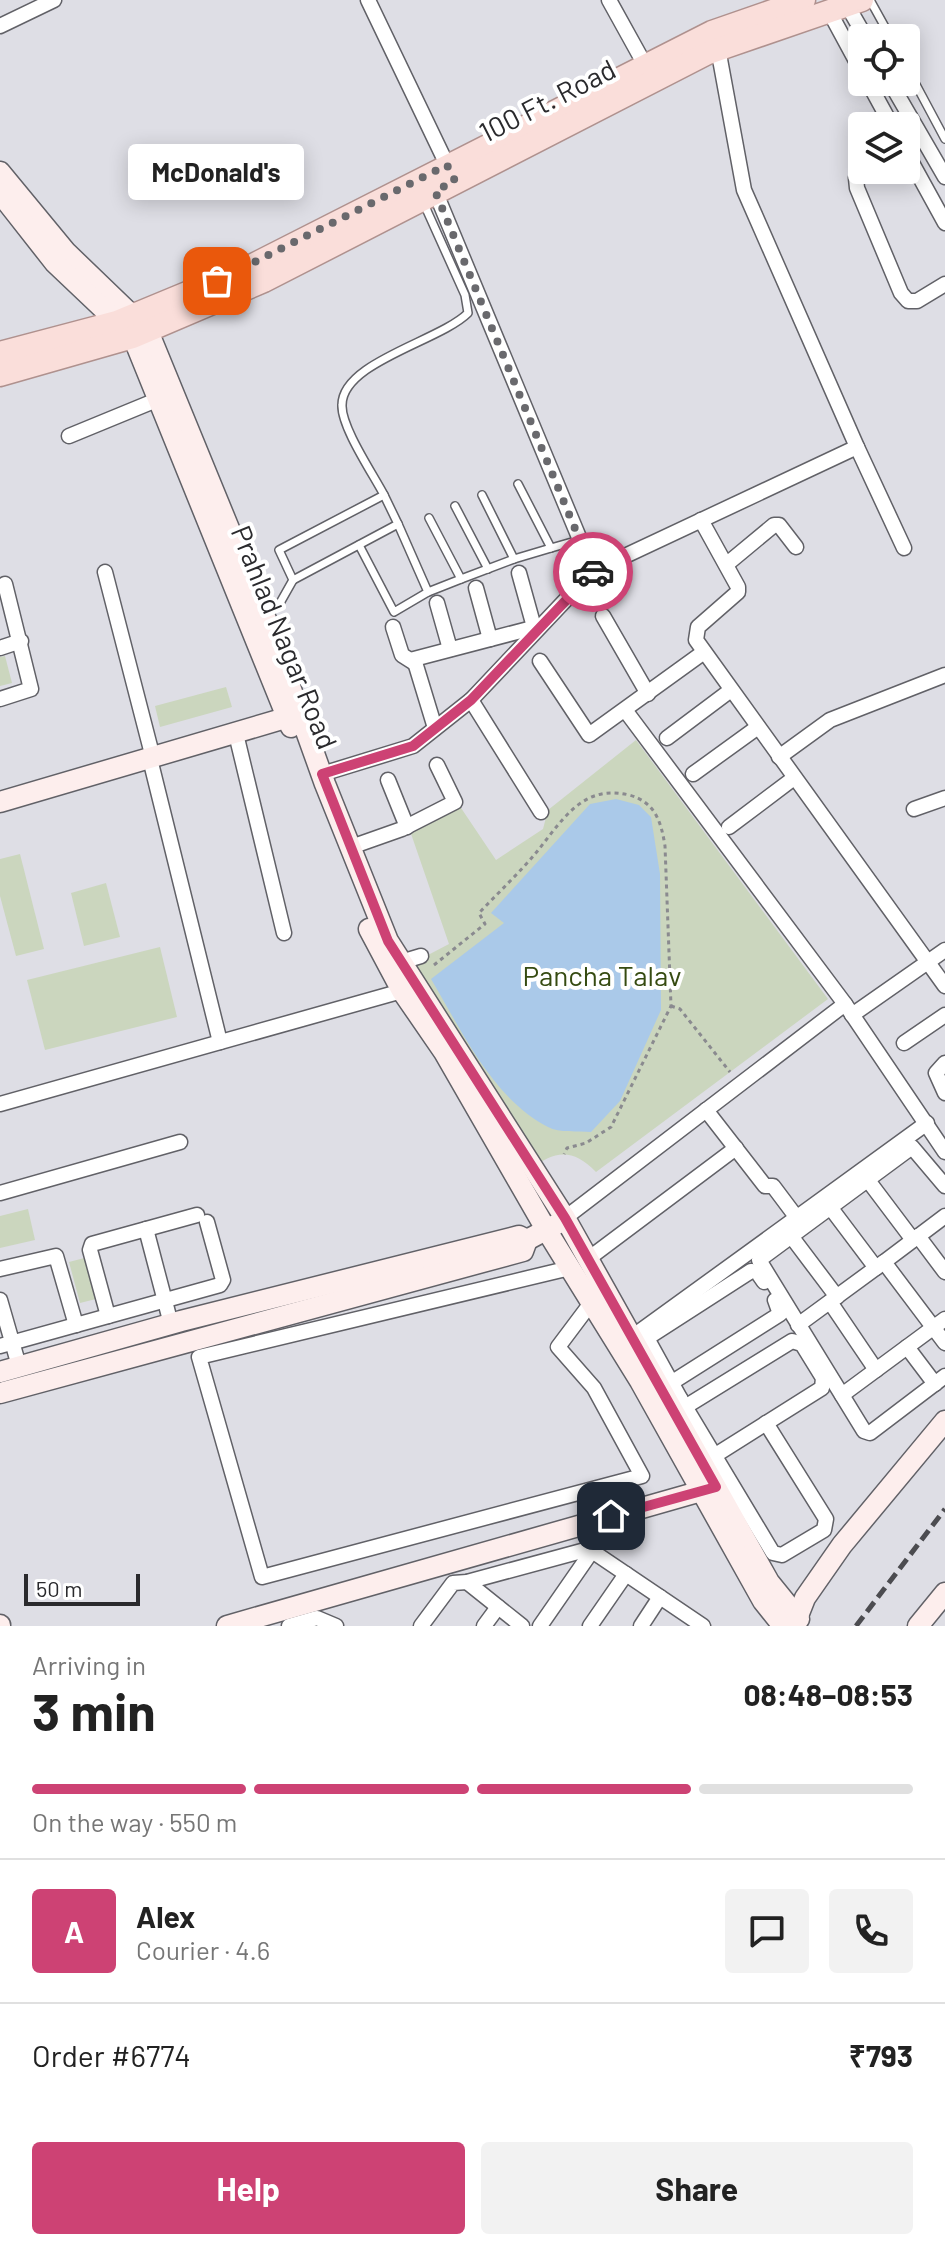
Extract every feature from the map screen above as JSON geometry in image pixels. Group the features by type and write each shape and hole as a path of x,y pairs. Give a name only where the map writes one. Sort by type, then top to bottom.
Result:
{"main road":[{"name":"100 Ft. Road","path":"0,353 133,326 245,269 451,173 790,2"},
{"name":"100 Ft. Road","path":"0,375 264,281 428,195 451,173 645,65 715,40 852,4"}],"street":[{"path":"0,26 54,0"},
{"path":"368,0 451,173"},
{"path":"609,0 645,65"},
{"path":"852,4 860,24"},
{"path":"852,4 855,24"},
{"path":"715,40 744,190 904,548"},
{"path":"898,96 945,177"},
{"path":"0,172 133,326 264,614 293,716 322,774 388,941 414,973 565,1218 579,1263 714,1456 773,1553 788,1553 824,1530 826,1519 766,1423"},
{"path":"920,177 945,223"},
{"path":"857,184 901,293 908,301 917,301 945,284"},
{"name":"Prahlad Nagar Road","path":"0,193 55,263 133,326 159,399 293,716 377,949 414,973 444,1052 547,1231 579,1263 591,1303 709,1489 763,1601 790,1620"},
{"path":"428,195 593,571"},
{"path":"69,436 159,399"},
{"path":"322,774 402,751 435,728 471,700 593,571 857,447"},
{"path":"701,520 737,581 738,592 698,627 696,640 945,986"},
{"path":"727,564 774,525 779,525 796,547"},
{"path":"516,566 538,626"},
{"path":"105,572 220,1042"},
{"path":"0,699 31,689 5,584"},
{"path":"476,588 490,639"},
{"path":"432,598 450,649"},
{"path":"603,616 648,694"},
{"path":"413,662 538,626"},
{"path":"393,627 402,655 413,662 435,728"},
{"path":"0,648 21,641"},
{"path":"540,661 589,735 704,652"},
{"path":"779,757 830,720 945,675"},
{"path":"667,738 731,690"},
{"path":"471,700 541,812"},
{"path":"625,710 849,1010 945,1152"},
{"path":"0,802 293,716"},
{"path":"693,774 758,727"},
{"path":"236,734 284,933"},
{"path":"351,847 407,827 455,802 437,765"},
{"path":"729,827 794,778"},
{"path":"388,780 407,827"},
{"path":"914,809 945,798"},
{"path":"0,1393 523,1251 527,1240 565,1218 706,1110 849,1010 945,950"},
{"path":"0,1104 220,1042 414,973"},
{"path":"904,1043 945,1015"},
{"path":"945,1063 936,1073 945,1093"},
{"path":"706,1110 765,1186 773,1186 797,1218"},
{"path":"632,1337 927,1123"},
{"path":"0,1193 180,1142"},
{"path":"907,1347 940,1380 870,1433 864,1431 759,1260 912,1147 945,1186"},
{"path":"591,1303 558,1347 594,1388 642,1476 262,1577 199,1357 579,1263 736,1148"},
{"path":"867,1179 945,1272"},
{"path":"830,1207 880,1265 939,1323 945,1343"},
{"path":"798,1325 945,1216"},
{"path":"6,1344 101,1317 220,1285 223,1280 202,1219 146,1229 91,1247 101,1317 102,1343"},
{"path":"146,1229 164,1301 157,1351"},
{"path":"0,1300 9,1369 519,1236 527,1240"},
{"path":"791,1236 876,1370"},
{"path":"0,1269 56,1256 76,1325"},
{"path":"227,1626 709,1489 671,1383 647,1338 751,1271 757,1272 779,1307 780,1314 671,1383"},
{"path":"220,1285 227,1310"},
{"path":"842,1395 939,1323"},
{"path":"678,1403 792,1341 799,1341 823,1378 823,1384 714,1456"},
{"path":"790,1620 842,1545 945,1421"},
{"path":"421,1626 453,1583 467,1582 589,1549 698,1625"},
{"path":"540,1626 592,1551"},
{"path":"590,1626 626,1574"},
{"path":"467,1582 522,1626"},
{"path":"918,1626 945,1593"},
{"path":"641,1626 660,1597"},
{"path":"484,1626 498,1607"},
{"path":"289,1626 317,1618 329,1624"}],"lane":[{"path":"852,4 875,24"},
{"path":"920,92 945,139"},
{"path":"428,195 465,295 468,313 455,326 371,366 345,388 341,406 432,598"},
{"path":"518,484 551,548"},
{"path":"293,580 279,550 384,495"},
{"path":"482,495 516,566"},
{"path":"455,506 488,569"},
{"path":"429,518 461,579"},
{"path":"264,614 280,603 293,580 398,524"},
{"path":"359,545 394,612 432,598 461,579 488,569 516,566 551,548 580,540"}],"path":[{"path":"414,973 485,924 479,913 537,852 562,815 593,797 617,792 649,803 661,823 671,1006 632,1091 611,1127 586,1143 567,1148 564,1154"},
{"path":"671,1006 680,1009 730,1072"}],"green space":[{"path":"5,656 12,683 0,686 0,657"},
{"path":"226,687 232,707 160,727 155,706"},
{"name":"Pancha Talav","path":"636,740 828,999 596,1172 579,1159 563,1154 547,1158 530,1170 407,966 449,944 408,825 455,799 496,860 543,829 548,810"},
{"path":"20,854 44,949 16,956 0,896 0,859"},
{"path":"106,883 120,937 84,946 71,893"},
{"path":"160,947 177,1017 45,1050 27,980"},
{"path":"28,1209 35,1240 0,1248 0,1216"},
{"path":"92,1256 104,1297 80,1303 69,1262"}],"water":[{"path":"616,799 639,805 651,817 660,874 661,1010 620,1101 591,1132 558,1130 548,1127 510,1099 480,1062 431,979 504,923 491,913 590,804"}],"railway":[{"path":"856,1626 945,1509"}],"way so far":[{"path":"217,281 447,165 455,181 435,191 593,572"}],"place":[{"name":"McDonald's","path":"217,281"}],"route":[{"path":"593,572 471,700 413,746 322,774 388,941 565,1218 716,1487 611,1516"}]}
